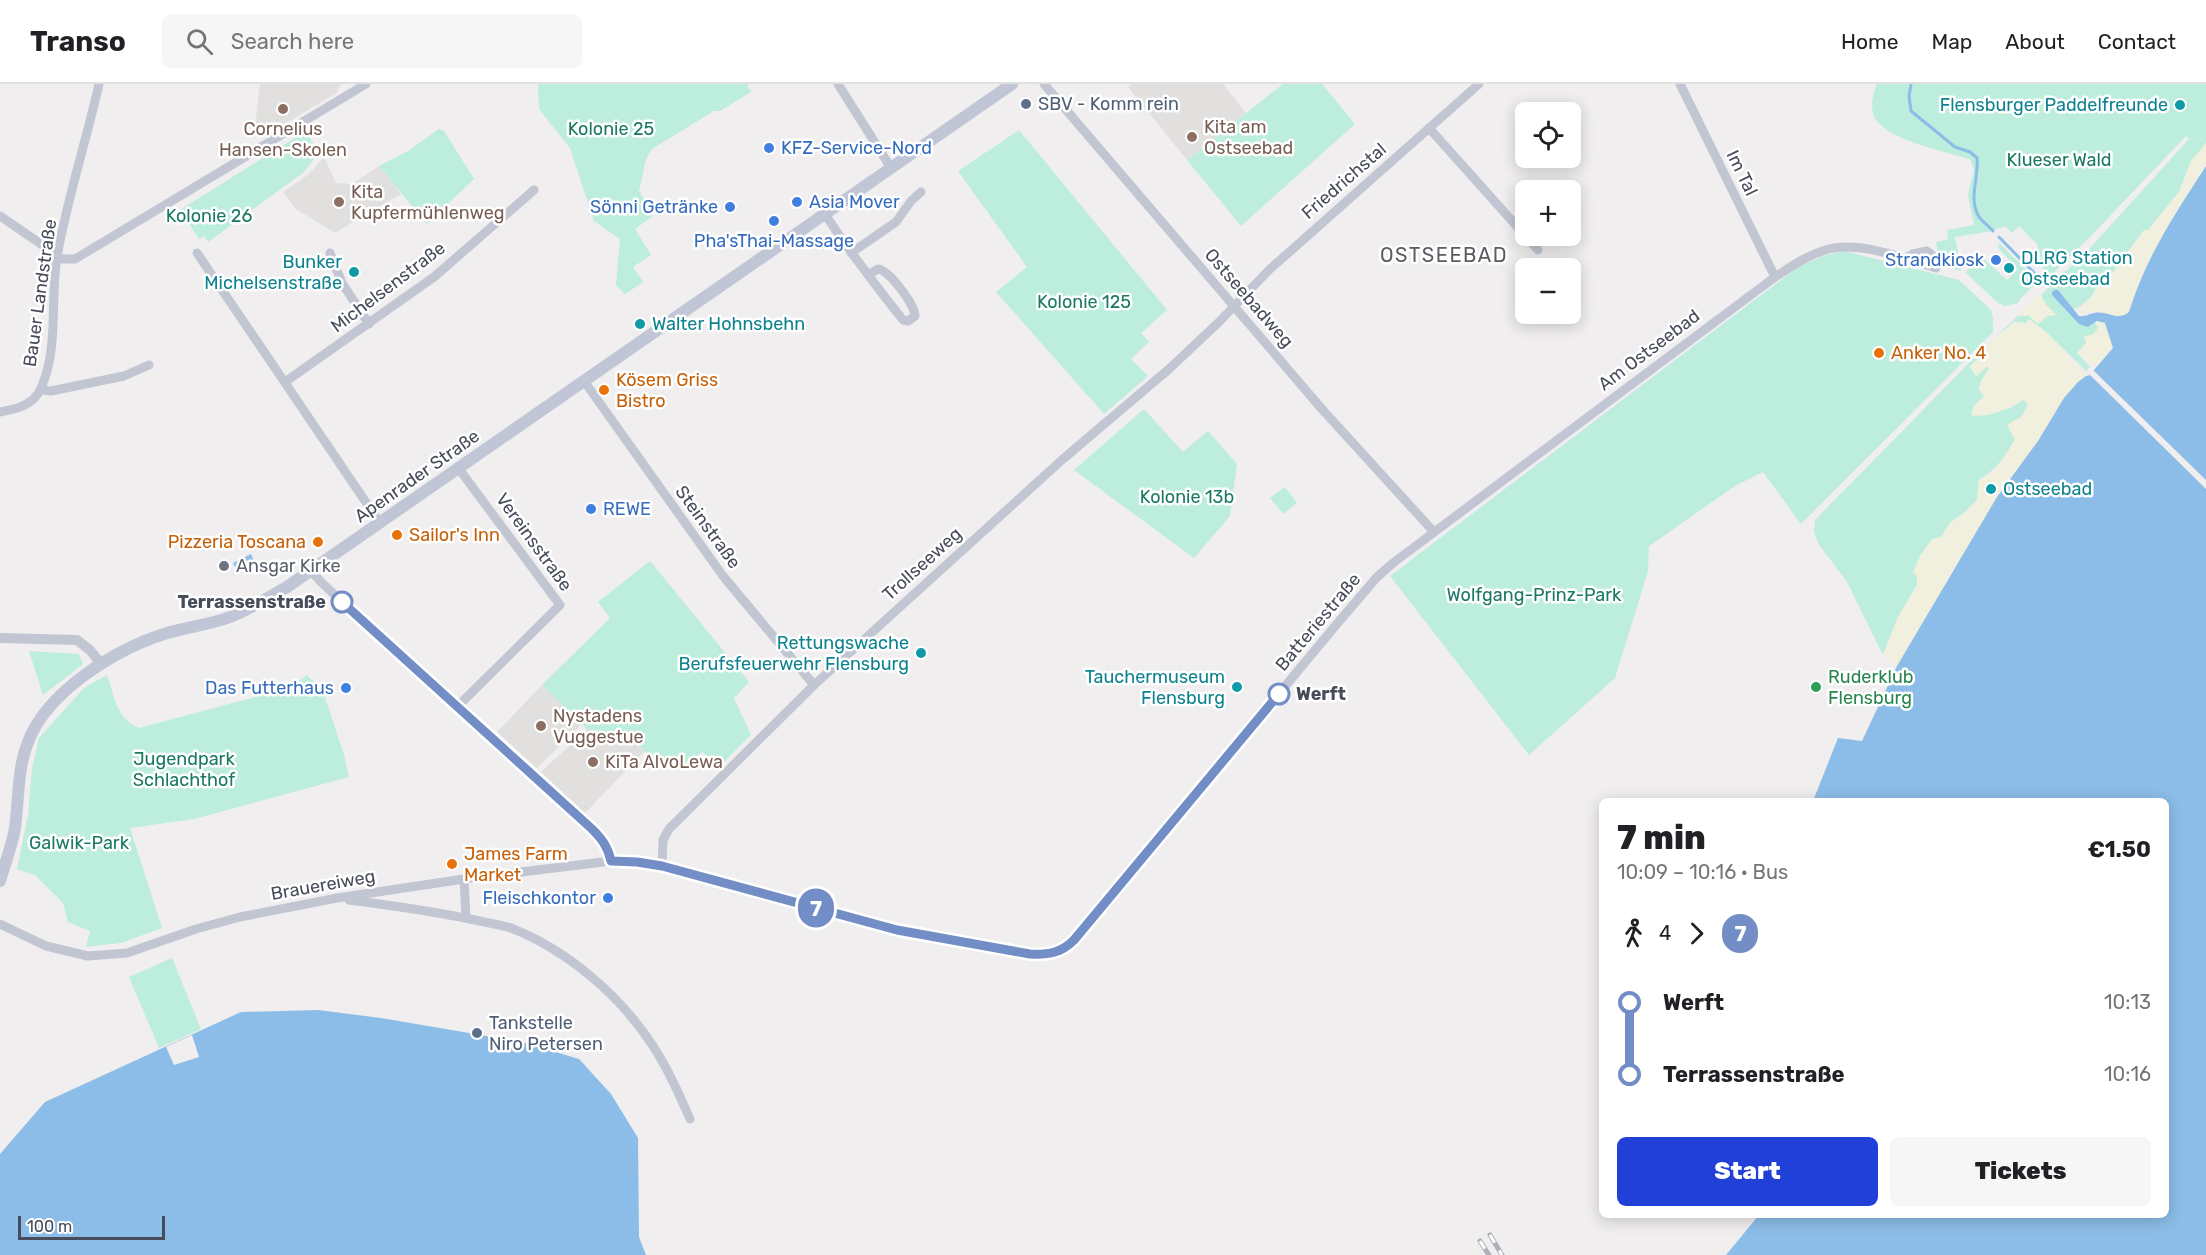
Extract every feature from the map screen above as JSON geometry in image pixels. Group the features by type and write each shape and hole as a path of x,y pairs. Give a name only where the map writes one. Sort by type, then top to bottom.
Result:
{"main road":[{"name":"Apenrader Straße","path":"0,881 15,829 22,758 29,738 51,704 101,664 127,649 163,634 230,616 287,587 1012,84"}],"street":[{"name":"Bauer Landstraße","path":"0,412 25,405 41,390 49,359 57,259 99,84"},
{"path":"838,84 891,168"},
{"name":"Ostseebadweg","path":"1044,84 1321,408 1433,531"},
{"name":"Friedrichstal","path":"1233,305 1269,270 1479,84"},
{"name":"Im Tal","path":"1680,84 1775,277"},
{"path":"0,216 44,246 57,259 75,259 362,85"},
{"path":"1429,128 1538,250"},
{"name":"Michelsenstraße","path":"285,382 434,277 534,190"},
{"path":"850,253 896,222 911,201 921,192"},
{"path":"825,214 850,253 903,320 908,321 915,316 914,307 888,273 878,269 868,275"},
{"name":"Am Ostseebad","path":"1433,531 1775,277 1807,257 1829,249 1846,247 1862,248 1904,259"},
{"path":"330,252 342,283 369,324"},
{"path":"197,253 380,523"},
{"name":"Trollseeweg","path":"662,866 663,840 669,828 814,685 1055,466 1169,369 1218,323 1233,305"},
{"path":"41,390 51,392 124,376 149,365"},
{"name":"Steinstraße","path":"584,381 739,597 814,685"},
{"name":"Vereinsstraße","path":"456,708 560,605 459,469"},
{"name":"Batteriestraße","path":"662,866 897,930 1030,954 1056,953 1066,948 1074,940 1377,577 1433,531"},
{"path":"311,571 456,708 592,829 609,850 611,861"},
{"path":"0,638 77,640 90,650 101,664"},
{"name":"Brauereiweg","path":"0,924 46,946 88,956 127,953 196,928 337,898 464,879 611,861 662,866"},
{"path":"464,879 466,918"},
{"path":"337,898 466,918 508,927 536,940 586,972 635,1022 653,1046 690,1119"}],"shaded area":[{"name":"Cornelius Hansen-Skolen","path":"260,84 341,84 336,93 283,125 255,127"},
{"name":"Kita am Ostseebad","path":"1131,84 1223,84 1246,113 1187,160 1128,87"},
{"name":"Kita Kupfermühlenweg","path":"324,157 336,183 352,184 379,166 401,194 335,233 296,209 283,192 308,175"},
{"name":"Nystadens Vuggestue","path":"542,685 582,724 537,768 497,732"},
{"name":"KiTa AlvoLewa","path":"587,729 628,735 645,751 585,813 541,772"}],"green space":[{"name":"Kolonie 25","path":"538,84 749,84 747,86 751,92 720,111 714,111 652,149 646,159 639,191 653,216 635,229 651,255 633,267 643,282 625,294 616,285 620,239 594,221 570,148 539,109"},
{"path":"1283,84 1322,84 1355,124 1241,226 1187,160"},
{"name":"Klueser Wald","path":"1877,84 2206,84 2206,143 2191,161 2179,192 2148,230 2144,230 2106,282 2096,288 2092,296 2078,308 2073,310 2058,290 2052,295 2088,327 2095,323 2098,327 2093,334 2084,336 2087,343 2077,353 2090,367 2086,371 2045,331 2030,320 2026,323 2014,322 1991,341 2020,314 2056,315 2046,305 2041,295 2091,247 2189,139 2186,136 2050,276 2037,262 2041,258 2037,244 2019,226 2012,233 2005,226 1992,231 1955,237 1961,271 1940,266 1936,242 1948,239 1947,230 1974,225 1968,195 1974,170 1970,159 1916,144 1879,124 1872,107"},
{"path":"439,129 444,131 474,179 427,224 379,166 408,151"},
{"name":"Kolonie 125","path":"1019,130 1167,310 1141,333 1149,342 1131,359 1148,376 1104,414 996,292 1027,267 958,171"},
{"name":"Kolonie 26","path":"306,131 317,151 304,172 208,242 204,236 199,239 180,210"},
{"path":"1998,244 2038,281 2018,303 2005,306 1998,303 1966,273 1970,264 1984,259 2007,280 2018,269 1999,249"},
{"name":"Wolfgang-Prinz-Park","path":"1844,251 1959,280 1991,310 1993,332 1801,524 1763,472 1735,486 1649,546 1648,571 1615,678 1529,755 1390,576 1798,267 1823,256"},
{"path":"1978,354 1970,367 1976,376 1987,366 1989,368 1979,389 1984,396 1974,406 2010,408 2025,399 2028,405 2016,436 2000,463 1979,480 1977,500 1950,523 1917,576 1917,585 1898,617 1883,655 1846,580 1819,545 1814,532 1815,520"},
{"name":"Kolonie 13b","path":"1144,409 1183,452 1208,431 1237,464 1230,516 1194,558 1074,470"},
{"path":"1285,487 1297,503 1283,514 1270,498"},
{"path":"650,561 749,682 734,698 751,735 717,769 703,752 677,768 670,759 660,767 628,735 587,729 542,685 610,618 598,602"},
{"path":"29,651 79,654 83,664 43,695"},
{"path":"107,675 121,713 139,728 292,687 307,675 323,691 349,777 194,819 130,828 162,928 121,943 86,947 90,931 68,922 63,903 35,875 17,869 28,815 32,769 39,738 84,688"},
{"path":"172,958 201,1029 159,1048 129,977"}],"sand":[{"path":"2206,143 2206,166 2169,224 2145,269 2129,312 2110,336 2111,350 2095,367 2077,353 2086,343 2084,336 2096,331 2098,327 2095,323 2102,313 2093,311 2081,314 2079,313 2083,308 2082,305 2093,296 2096,288 2106,282 2144,230 2148,230 2179,192 2191,161"},
{"path":"2039,294 2046,305 2057,315 2047,316 2038,324 2029,316 2017,316"},
{"name":"Ostseebad","path":"2029,319 2045,331 2087,376 2078,382 2064,398 2038,441 1997,497 1897,666 1883,655 1898,617 1917,585 1917,576 1913,572 1920,556 1932,539 1941,537 1950,523 1977,500 1979,480 1995,470 2015,440 2007,425 2021,417 2028,405 2024,400 1991,414 1971,415 1974,406 1984,396 1979,389 1989,368 1987,366 1977,376 1970,367 1978,354 2014,322 2026,323"}],"water":[{"path":"2206,166 2206,1255 1726,1255 1757,1218 2169,1218 2169,798 1814,798 1838,738 1862,741 1897,666 1997,497 2038,441 2064,398 2078,382 2094,370 2113,348 2105,323 2097,321 2088,327 2079,324 2052,295 2052,292 2058,290 2079,316 2092,313 2125,315 2129,312 2152,255"},
{"path":"251,554 255,563 237,571 233,563"},
{"path":"318,1010 381,1018 522,1042 579,1059 611,1094 638,1138 639,1237 646,1255 0,1255 0,1154 45,1102 241,1012"}],"pier":[{"path":"2093,365 2094,371 2206,480 2206,489 2090,375 2085,374"},
{"path":"192,1035 199,1057 174,1065 166,1047"}],"waterway":[{"path":"1911,84 1909,96 1911,111 1955,147 1970,152 1977,158 1974,203 1979,217 1993,231"},
{"path":"1999,237 2043,282"}],"railway":[{"path":"1490,1235 1502,1255"},
{"path":"1480,1241 1489,1255"}],"bus line":[{"name":"7","path":"342,602 456,708 592,829 609,850 611,861 662,866 880,926 1030,954 1056,953 1066,948 1074,940 1279,694"}],"place":[{"name":"SBV - Komm rein","path":"1026,104"},
{"name":"Flensburger Paddelfreunde","path":"2180,105"},
{"name":"Cornelius Hansen-Skolen","path":"283,109"},
{"name":"Kita am Ostseebad","path":"1192,137"},
{"name":"KFZ-Service-Nord","path":"769,148"},
{"name":"Kita Kupfermühlenweg","path":"339,202"},
{"name":"Asia Mover","path":"797,202"},
{"name":"Sönni Getränke","path":"730,207"},
{"name":"Pha'sThai-Massage","path":"774,221"},
{"name":"Strandkiosk","path":"1996,260"},
{"name":"DLRG Station Ostseebad","path":"2009,268"},
{"name":"Bunker Michelsenstraße","path":"354,272"},
{"name":"Walter Hohnsbehn","path":"640,324"},
{"name":"Anker No. 4","path":"1879,353"},
{"name":"Kösem Griss Bistro","path":"604,390"},
{"name":"Ostseebad","path":"1991,489"},
{"name":"REWE","path":"591,509"},
{"name":"Sailor's Inn","path":"397,535"},
{"name":"Pizzeria Toscana","path":"318,542"},
{"name":"Ansgar Kirke","path":"224,566"},
{"name":"Terrassenstraße","path":"342,602"},
{"name":"Rettungswache Berufsfeuerwehr Flensburg","path":"921,653"},
{"name":"Tauchermuseum Flensburg","path":"1237,687"},
{"name":"Ruderklub Flensburg","path":"1816,687"},
{"name":"Das Futterhaus","path":"346,688"},
{"name":"Werft","path":"1279,694"},
{"name":"Nystadens Vuggestue","path":"541,726"},
{"name":"KiTa AlvoLewa","path":"593,762"},
{"name":"James Farm Market","path":"452,864"},
{"name":"Fleischkontor","path":"608,898"},
{"name":"Tankstelle Niro Petersen","path":"477,1033"}],"district":[{"name":"OSTSEEBAD","path":"1444,255"}],"park label":[{"name":"Jugendpark Schlachthof","path":"184,769"},
{"name":"Galwik-Park","path":"79,843"}]}
